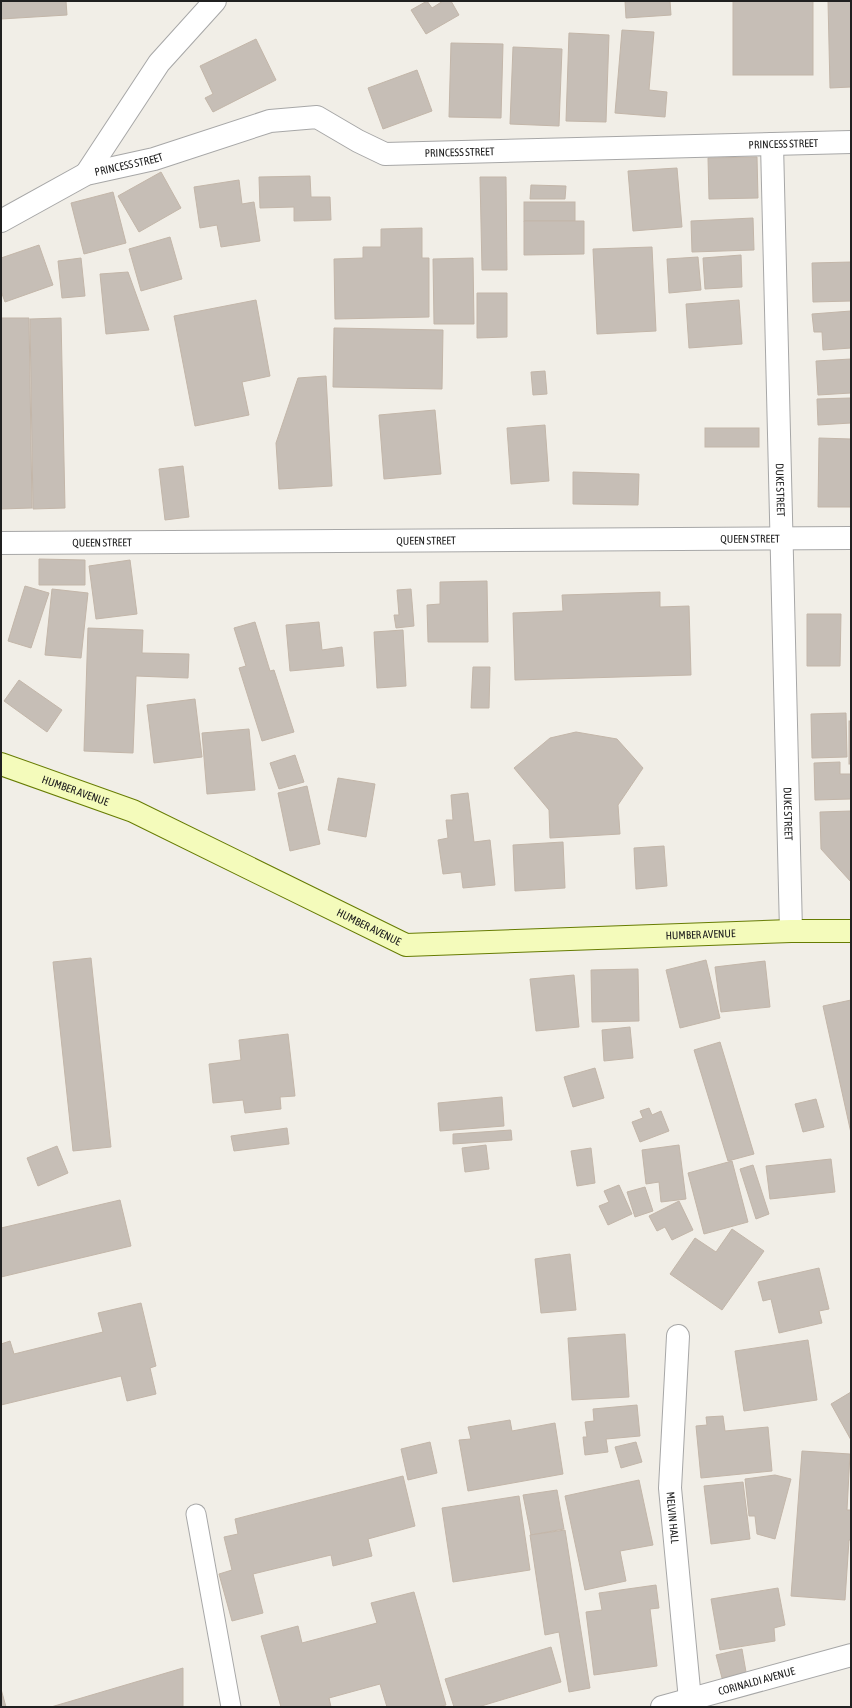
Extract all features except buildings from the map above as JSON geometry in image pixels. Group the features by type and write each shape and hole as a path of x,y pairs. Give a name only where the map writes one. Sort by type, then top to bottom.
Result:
{"main road":[{"name":"HUMBER AVENUE","path":"1,764 133,811 406,945 791,931 851,931"}],"street":[{"name":"PRINCESS STREET","path":"86,174 159,64 215,1"},
{"name":"PRINCESS STREET","path":"1,221 86,174 154,159 270,121 317,116 358,141 385,154 851,142"},
{"name":"DUKE STREET","path":"772,144 791,931"},
{"name":"QUEEN STREET","path":"1,543 851,538"},
{"name":"MELVIN HALL","path":"678,1336 670,1488 690,1700"},
{"name":"CORINALDI AVENUE","path":"662,1707 851,1655"}],"lane":[{"path":"196,1514 231,1707"}]}
